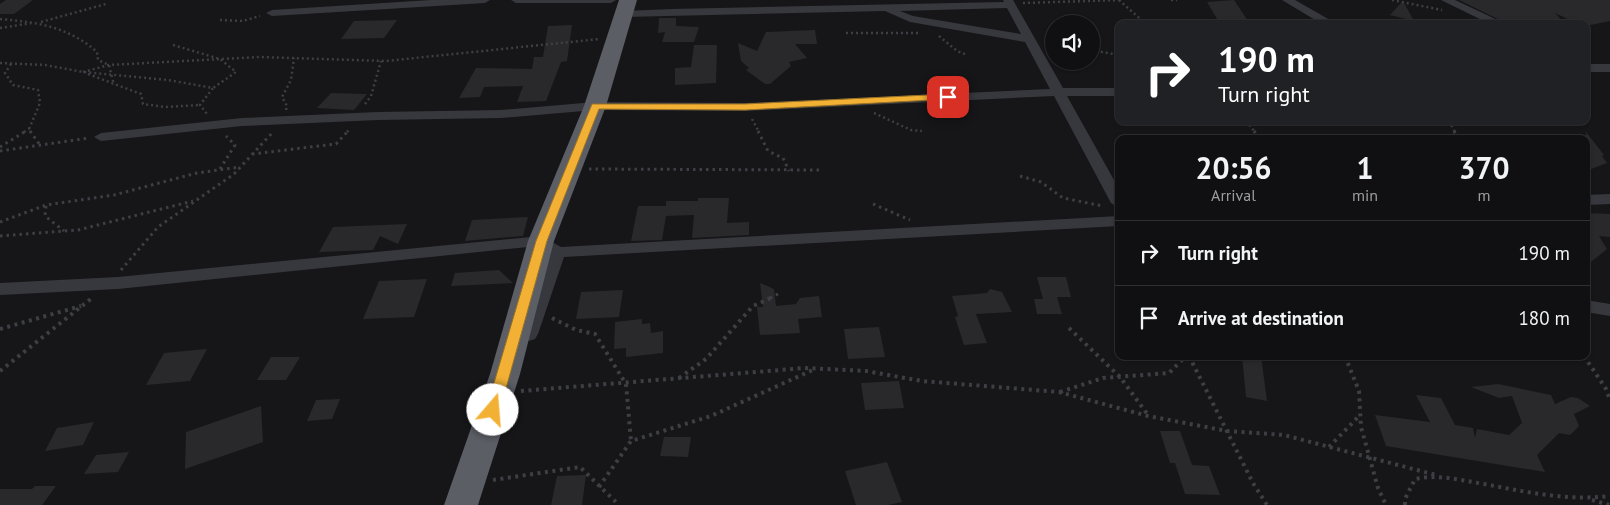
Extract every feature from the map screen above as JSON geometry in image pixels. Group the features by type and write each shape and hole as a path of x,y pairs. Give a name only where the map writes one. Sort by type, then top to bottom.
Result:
{"highway":[{"path":"467,494 504,374 525,294 550,247 570,169 595,106 620,13"}],"street":[{"path":"272,13 486,0"},
{"path":"516,0 620,13 737,9 883,8 1009,2 1115,196"},
{"path":"864,0 910,19 1029,39"},
{"path":"1287,0 1324,20"},
{"path":"1446,0 1491,20"},
{"path":"1590,63 1606,68"},
{"path":"1590,68 1606,68"},
{"path":"101,137 283,120 500,114 595,106 745,107 1058,92 1115,92"},
{"path":"1590,200 1610,199"},
{"path":"0,289 109,283 550,247 936,231 1115,220"},
{"path":"467,505 467,494 510,392 536,310 550,247"},
{"path":"1590,307 1610,310"}],"path":[{"path":"1009,2 1119,0 1142,20"},
{"path":"1171,0 1177,0"},
{"path":"1392,0 1443,10 1475,13"},
{"path":"0,28 39,22 106,4"},
{"path":"220,20 243,21 272,13"},
{"path":"83,72 109,65 220,59 294,58 386,61 620,13"},
{"path":"0,19 39,22 74,34 97,52 98,60 109,65 114,85"},
{"path":"960,28 934,33 957,51 967,55"},
{"path":"846,33 924,33"},
{"path":"83,72 141,94 143,104 169,109 200,105 213,88 236,72 220,59 174,44"},
{"path":"1100,52 1115,54"},
{"path":"0,371 109,283 158,226 234,174 283,120 287,106 282,96 291,80 294,58"},
{"path":"0,63 45,65 83,72 168,80 213,88"},
{"path":"0,149 29,129 40,103 38,90 13,85 5,73 11,64"},
{"path":"855,102 911,130 922,131"},
{"path":"200,105 214,125 235,145 220,169"},
{"path":"745,107 768,151 783,158 789,171"},
{"path":"1249,125 1257,135"},
{"path":"29,129 40,145"},
{"path":"0,149 101,137"},
{"path":"0,222 46,205 114,195 197,173 240,166"},
{"path":"570,169 821,170"},
{"path":"1020,176 1041,182 1063,198 1105,207"},
{"path":"0,236 78,230 196,200"},
{"path":"873,204 936,231"},
{"path":"46,205 45,216 64,231"},
{"path":"678,379 706,359 753,306 780,293"},
{"path":"0,329 84,305"},
{"path":"536,310 576,330 595,334 626,384 631,441"},
{"path":"1069,328 1120,377 1148,416"},
{"path":"1059,392 1104,378 1169,373 1184,360"},
{"path":"1190,360 1267,505"},
{"path":"1347,360 1359,391 1360,427 1378,488 1386,505"},
{"path":"1587,360 1606,389 1610,400"},
{"path":"599,487 631,441 711,416 816,369"},
{"path":"510,392 816,369 866,371 922,381 1059,392 1148,416 1227,430 1284,435 1436,474 1609,505"},
{"path":"1329,448 1360,415"},
{"path":"467,494 580,467 619,505"},
{"path":"1405,505 1405,499 1415,479 1436,474"},
{"path":"1589,500 1610,496"}],"building":[{"path":"6,0 33,0 14,14 0,14 0,4"},
{"path":"1234,0 1247,20 1218,20 1207,2"},
{"path":"1459,0 1610,0 1610,21 1590,25 1590,20 1570,20 1555,13 1561,20 1500,20"},
{"path":"1403,1 1413,20 1410,20 1390,15"},
{"path":"659,18 676,18 676,26 699,27 694,42 662,42 665,32 658,33"},
{"path":"397,20 384,38 341,39 354,21"},
{"path":"572,25 567,61 561,62 546,101 517,102 523,86 484,87 480,97 459,98 476,68 532,69 534,57 543,57 548,26"},
{"path":"815,30 817,44 795,44 807,58 789,62 791,66 770,84 765,84 746,70 749,68 741,61 738,43 757,51 766,32"},
{"path":"694,45 717,45 716,83 675,85 675,68 691,67"},
{"path":"331,93 367,94 354,110 317,108"},
{"path":"1590,137 1604,155 1602,156 1607,163 1590,169"},
{"path":"698,198 729,198 727,223 749,222 749,235 692,238 694,215 666,216 662,240 631,241 638,206 666,206 666,201 698,201"},
{"path":"1590,213 1610,214 1610,237 1599,236 1607,249 1590,263"},
{"path":"528,217 523,236 465,241 472,220"},
{"path":"407,224 398,244 380,236 373,250 319,252 333,227"},
{"path":"499,270 513,283 451,286 455,273"},
{"path":"1037,277 1066,277 1071,297 1057,297 1062,314 1037,314 1034,299 1043,299"},
{"path":"427,279 414,317 363,319 379,281"},
{"path":"760,283 774,289 776,306 796,304 800,298 819,296 822,317 798,319 800,333 760,335 757,307 763,307"},
{"path":"990,289 1002,292 1012,312 976,314 987,343 964,345 955,317 958,316 952,296 987,293"},
{"path":"623,290 619,317 576,319 581,292"},
{"path":"642,319 642,324 650,323 651,333 663,331 663,353 626,357 626,348 614,349 615,322"},
{"path":"879,327 885,357 848,359 844,329"},
{"path":"207,349 190,381 146,385 164,353"},
{"path":"271,357 300,357 286,380 257,380"},
{"path":"1242,360 1262,360 1267,401 1246,397"},
{"path":"899,381 904,408 865,410 861,383"},
{"path":"1498,384 1551,395 1555,404 1571,397 1578,398 1590,406 1574,414 1579,426 1570,435 1559,433 1537,455 1545,472 1386,446 1375,415 1430,422 1416,395 1441,398 1455,425 1473,428 1475,438 1477,429 1509,435 1522,423 1512,396 1499,398 1471,387"},
{"path":"340,399 332,419 307,421 316,400"},
{"path":"261,406 263,442 185,469 186,432"},
{"path":"94,422 83,445 45,451 57,428"},
{"path":"1160,431 1180,431 1192,465 1209,466 1220,495 1185,494 1175,463 1170,463"},
{"path":"664,437 691,437 688,457 660,456"},
{"path":"129,452 118,472 84,474 96,455"},
{"path":"887,462 902,502 888,505 856,505 845,471"},
{"path":"586,475 582,505 551,505 557,476"},
{"path":"35,486 56,486 42,505 0,505 0,489 32,489"}],"route":[{"path":"493,410 541,241 595,106 745,107 948,97"}]}
